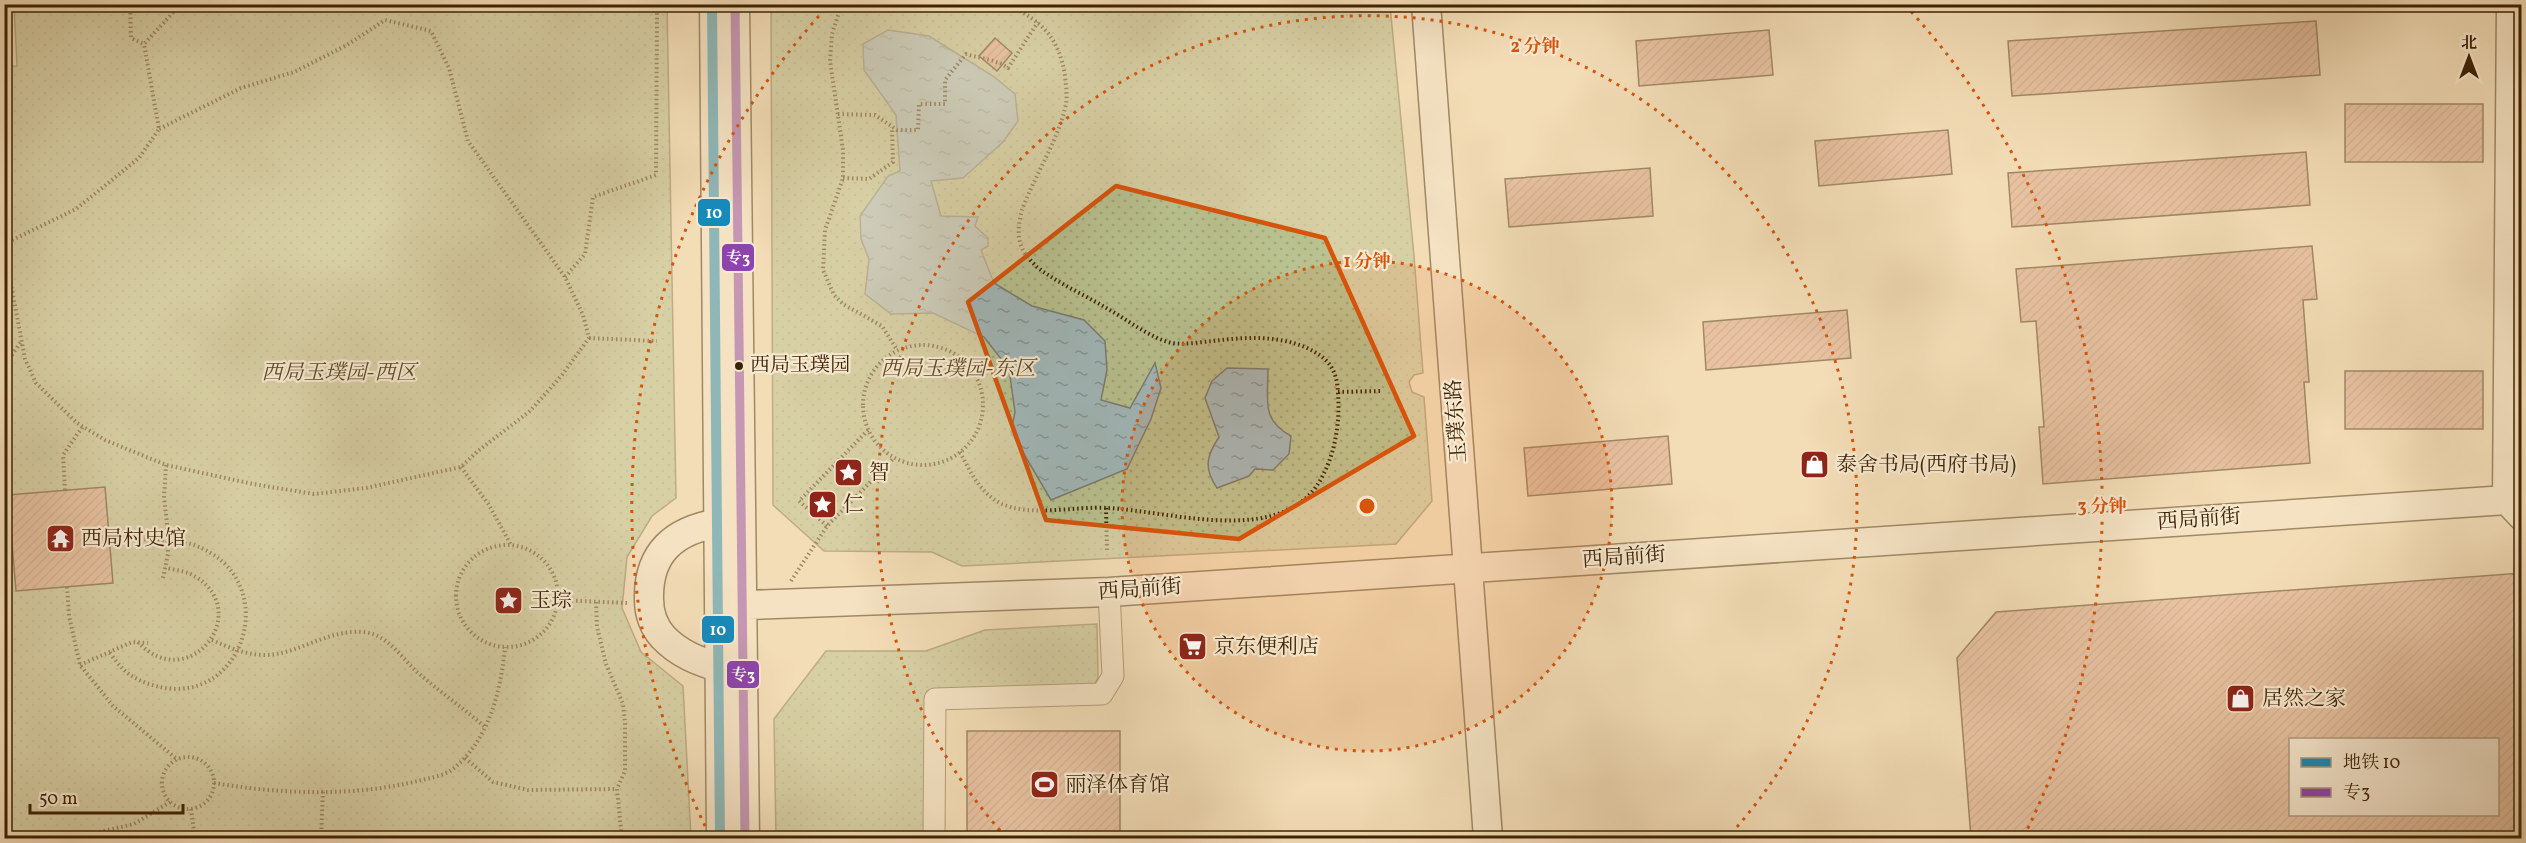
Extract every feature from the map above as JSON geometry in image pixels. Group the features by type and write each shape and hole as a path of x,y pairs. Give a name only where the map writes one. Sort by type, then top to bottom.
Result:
{"street":[{"path":"714,4 719,523 731,606 720,668 721,838"},
{"path":"735,4 731,606 745,838"},
{"name":"玉璞东路","path":"1426,4 1488,838"},
{"path":"2511,4 2514,508"},
{"name":"西局前街","path":"731,606 1109,592 1468,568 2514,508"},
{"path":"719,523 686,531 671,541 659,554 649,585 649,604 652,621 662,636 674,647 689,657 720,668"},
{"path":"934,838 935,699 1102,694 1113,676 1109,592"}],"path":[{"path":"130,4 130,38 144,44"},
{"path":"144,44 181,4"},
{"path":"845,4 840,9 832,34 830,61 843,150 843,178 825,230 823,270 827,283 843,304 882,326 897,350"},
{"path":"960,452 977,484 984,492 1009,506 1038,510 1106,508 1230,520 1268,518 1295,508 1314,492 1329,464 1338,423 1336,377 1328,361 1318,353 1283,340 1256,337 1186,344 1162,339 1047,273 1029,258 1020,240 1022,210 1061,123 1067,96 1059,50 1054,40 1038,22 1008,4"},
{"path":"565,277 585,254 593,197 656,175 657,10 628,10"},
{"path":"4,244 76,209 139,158 159,129 241,88 294,72 346,45 385,20 432,31 449,68 468,141 565,277 583,315 589,338"},
{"path":"838,114 875,115 897,130 918,130 919,104 945,104 945,80 966,54 987,62 998,60 1008,68 1038,22"},
{"path":"144,44 159,129"},
{"path":"843,178 869,178 893,162 892,126"},
{"path":"4,266 10,279 25,358 36,383 55,404 83,426 105,440 166,465 253,484 314,494 366,488 461,467 530,411 562,375 589,338"},
{"path":"589,338 657,340"},
{"path":"4,366 22,341"},
{"path":"917,344 938,346 957,354 972,368 981,386 984,406 980,427 969,444 954,457 934,464 913,464 894,458 879,446 868,430 863,412 864,393 871,375 883,360 897,350 917,344"},
{"path":"1338,392 1381,391"},
{"path":"65,490 63,455 83,426"},
{"path":"827,526 799,501 868,430"},
{"path":"777,604 827,526 894,458"},
{"path":"163,578 168,542 164,498 166,465"},
{"path":"461,467 489,505 511,545"},
{"path":"1106,508 1107,553"},
{"path":"109,534 122,533 145,540 192,544 214,554 231,570 243,591 248,614 244,638 233,659 216,676 194,686 169,689 145,684 124,670 109,651"},
{"path":"4,542 12,545"},
{"path":"511,545 527,548 541,557 551,569 557,585 558,600 554,618 544,632 530,642 505,647 495,646 479,639 466,627 458,612 455,594 459,577 467,563 479,552 494,546 511,545"},
{"path":"138,642 148,653 168,660 183,659 197,654 212,640 219,612 211,592 197,577 165,568"},
{"path":"67,587 69,616 80,665 113,706 178,760"},
{"path":"558,600 649,604"},
{"path":"596,602 597,627 606,664 623,704 625,722 625,771 617,789 621,830 614,838"},
{"path":"212,640 237,651 265,655 292,650 335,634 363,632 379,637 395,648 417,671 485,727"},
{"path":"80,665 132,642 148,643"},
{"path":"214,783 256,790 358,790 412,783 451,771 465,758 485,727 503,675 505,647"},
{"path":"194,758 202,761 213,774 214,783 209,799 203,805 190,809 177,807 170,802 162,787 163,779 171,764 178,760 194,758"},
{"path":"465,758 493,782 528,790 617,789"},
{"path":"321,838 324,791"},
{"path":"74,838 134,824 170,802"},
{"path":"190,809 195,838"}],"highlighted area":[{"path":"1116,186 1325,238 1414,436 1239,539 1046,520 968,302"}],"green space":[{"name":"西局玉璞园-西区","path":"14,5 667,5 676,498 652,516 627,557 622,608 641,652 683,686 691,838 5,838 4,67 17,66"},
{"name":"西局玉璞园-东区","path":"771,5 1390,5 1423,373 1414,375 1409,382 1412,392 1424,397 1432,501 1396,544 962,566 932,552 824,551 773,505"},
{"path":"1097,624 1098,678 1093,687 927,691 925,838 776,838 774,719 826,651 926,651 985,630"}],"water":[{"path":"888,30 929,36 993,76 1015,94 1018,121 1003,142 963,178 931,181 941,216 978,217 975,226 988,238 988,246 981,250 994,283 1032,306 1084,320 1105,341 1107,370 1101,400 1130,408 1155,363 1161,388 1151,419 1127,469 1051,500 1011,432 1015,412 1009,369 984,337 933,313 891,314 865,294 869,259 861,239 860,216 888,176 900,171 896,115 864,70 863,44"},
{"path":"1227,368 1268,369 1268,408 1275,423 1291,436 1289,454 1273,470 1255,469 1249,476 1217,488 1210,474 1208,462 1219,437 1205,398 1212,381"}],"building":[{"path":"2316,21 2320,75 2012,96 2008,41"},
{"path":"1769,30 1773,75 1639,86 1636,41"},
{"path":"995,38 1012,53 997,71 979,56"},
{"path":"2345,104 2483,104 2483,162 2345,162"},
{"path":"1948,130 1952,174 1819,186 1815,141"},
{"path":"2306,152 2310,205 2012,227 2008,173"},
{"path":"1650,168 1653,216 1509,227 1505,179"},
{"path":"2312,246 2317,299 2303,300 2309,382 2304,382 2310,463 2043,484 2039,427 2044,427 2036,321 2021,322 2016,269"},
{"path":"1847,310 1851,358 1706,370 1703,322"},
{"path":"2345,371 2483,371 2483,429 2345,429"},
{"path":"1668,436 1672,484 1528,496 1524,448"},
{"name":"西局村史馆","path":"105,487 113,583 16,591 8,495"},
{"name":"居然之家","path":"2522,573 2522,838 1971,838 1957,658 1996,612"},
{"name":"丽泽体育馆","path":"967,731 1120,731 1120,838 967,838"}],"metro line":[{"name":"10","path":"712,4 720,838"}],"transit line":[{"name":"专3","path":"735,4 745,838"}],"place":[{"name":"西局玉璞园","path":"739,366"},
{"name":"泰舍书局(西府书局)","path":"1815,465"},
{"name":"智","path":"848,473"},
{"name":"仁","path":"822,505"},
{"name":"西局村史馆","path":"60,539"},
{"name":"玉琮","path":"509,601"},
{"name":"京东便利店","path":"1193,647"},
{"name":"居然之家","path":"2241,699"},
{"name":"丽泽体育馆","path":"1044,785"}]}
